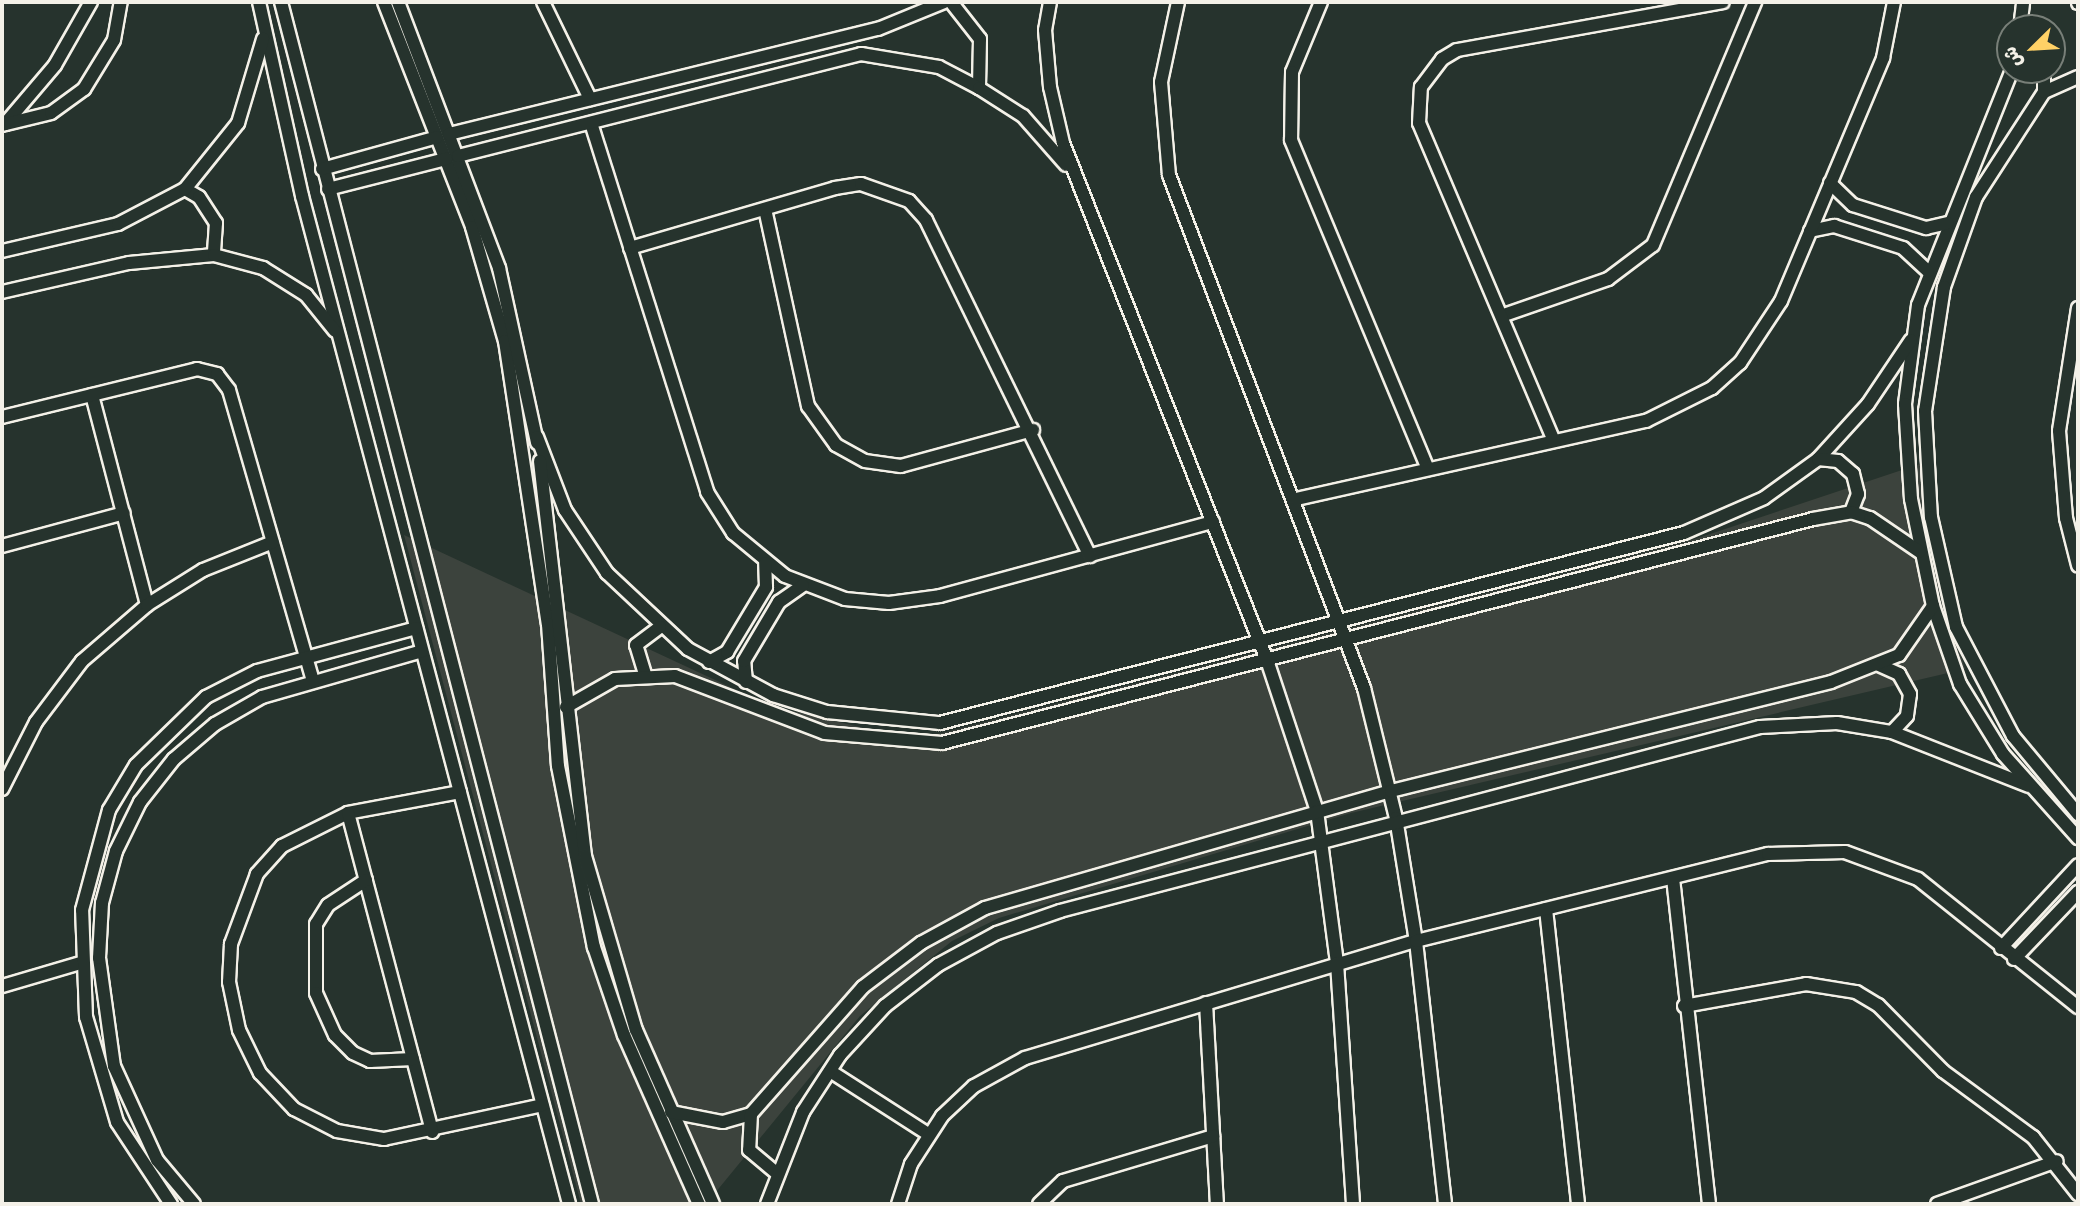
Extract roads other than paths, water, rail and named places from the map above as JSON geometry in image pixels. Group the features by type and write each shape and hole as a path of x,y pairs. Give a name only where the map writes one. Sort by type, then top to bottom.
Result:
{"street":[{"path":"3,124 55,65 90,2"},
{"path":"3,124 51,113 84,89 114,40 121,2"},
{"path":"259,2 264,35 338,335 569,1204"},
{"path":"281,2 322,169 592,1204"},
{"path":"384,2 428,96"},
{"path":"398,2 428,96 518,338 537,437 585,856 607,944 671,1112 713,1204"},
{"path":"543,2 590,99"},
{"path":"322,169 443,135 878,29 944,2"},
{"path":"951,2 980,39 979,88"},
{"path":"1050,2 1045,30 1049,87 1084,196 1267,660 1317,811 1323,838 1337,963 1353,1204"},
{"path":"1178,2 1161,82 1169,175 1350,639 1391,791 1416,941 1445,1204"},
{"path":"1321,2 1292,72 1292,140 1428,469"},
{"path":"1554,441 1504,315 1419,123 1419,96 1430,72 1468,47 1723,2"},
{"path":"1504,315 1608,279 1653,246 1755,2"},
{"path":"1296,499 1646,421 1712,388 1763,334 1811,230 1883,58 1894,2"},
{"path":"2,251 118,224 185,189 238,123 264,35"},
{"path":"328,189 861,54 939,67 979,88 1032,125 1058,152 1084,196"},
{"path":"2078,76 2044,92 2001,149 1957,241 1929,350 1926,461 1941,570 1966,650 2013,736 2078,814"},
{"path":"2006,84 1928,271 1911,340 1907,453 1920,552 1933,606 1960,684 2029,786 2078,838"},
{"path":"2044,84 2044,92"},
{"path":"590,123 706,492 733,533 765,563 803,585 889,603 940,596 1213,522"},
{"path":"1830,183 1853,205 1926,228 1947,223"},
{"path":"630,248 860,184 909,201 926,220 1033,430 1090,556"},
{"path":"185,189 199,197 216,223 214,255"},
{"path":"765,209 808,407 836,445 865,461 901,466 1033,430"},
{"path":"478,226 520,411 572,858 624,1035 699,1204"},
{"path":"1811,230 1833,226 1903,248 1928,271"},
{"path":"2,292 129,263 214,255 263,268 306,295 338,335"},
{"path":"2078,309 2059,431 2066,518 2078,565"},
{"path":"537,437 565,509 607,573 660,627 709,662 746,682 827,712 940,723 1684,533 1764,498 1818,458 1868,404 1911,340"},
{"path":"2,417 198,369 217,374 229,390 313,681"},
{"path":"92,395 147,605"},
{"path":"1818,458 1838,461 1853,474 1858,494 1851,512"},
{"path":"566,708 615,679 645,674 676,676 825,733 942,743 1851,512 1897,533 1920,552"},
{"path":"2,546 124,513"},
{"path":"2,789 36,722 82,661 147,605 203,570 273,542"},
{"path":"709,662 727,652 766,587 765,563"},
{"path":"746,682 744,661 779,602 803,585"},
{"path":"671,1112 723,1122 751,1114 863,988 921,943 985,908 1317,811 1879,665 1913,643 1933,606"},
{"path":"645,674 636,645 660,627"},
{"path":"172,1204 117,1122 95,1057 80,963 91,858 136,765 206,697 307,656 416,628"},
{"path":"194,1204 157,1160 114,1066 103,1013 102,903 128,827 174,759 226,717 313,681 422,651"},
{"path":"1879,665 1899,674 1910,694 1907,716 1892,732"},
{"path":"767,1204 776,1173 830,1071 885,1006 938,965 997,933 1396,818 1760,727 1837,723 1892,732 2029,786"},
{"path":"460,792 348,813 282,846 239,907 229,982 239,1030 260,1073 285,1100 337,1131 384,1139 432,1132 542,1105"},
{"path":"348,813 432,1132"},
{"path":"898,1204 928,1134 974,1086 1025,1058 1416,941 1768,854 1845,852 1918,879 2014,959 2078,1007"},
{"path":"2001,948 2078,865"},
{"path":"1673,878 1684,1006 1709,1204"},
{"path":"366,880 328,905 316,924 316,993 335,1035 353,1053 370,1061 413,1059"},
{"path":"2014,959 2078,892"},
{"path":"1546,909 1578,1204"},
{"path":"2,986 80,963"},
{"path":"1684,1006 1807,984 1856,992 2057,1161 2078,1194"},
{"path":"1206,1003 1217,1204"},
{"path":"830,1071 928,1134"},
{"path":"751,1114 749,1150 776,1173"},
{"path":"1039,1204 1063,1181 1213,1136"},
{"path":"1937,1204 2057,1161"}]}
